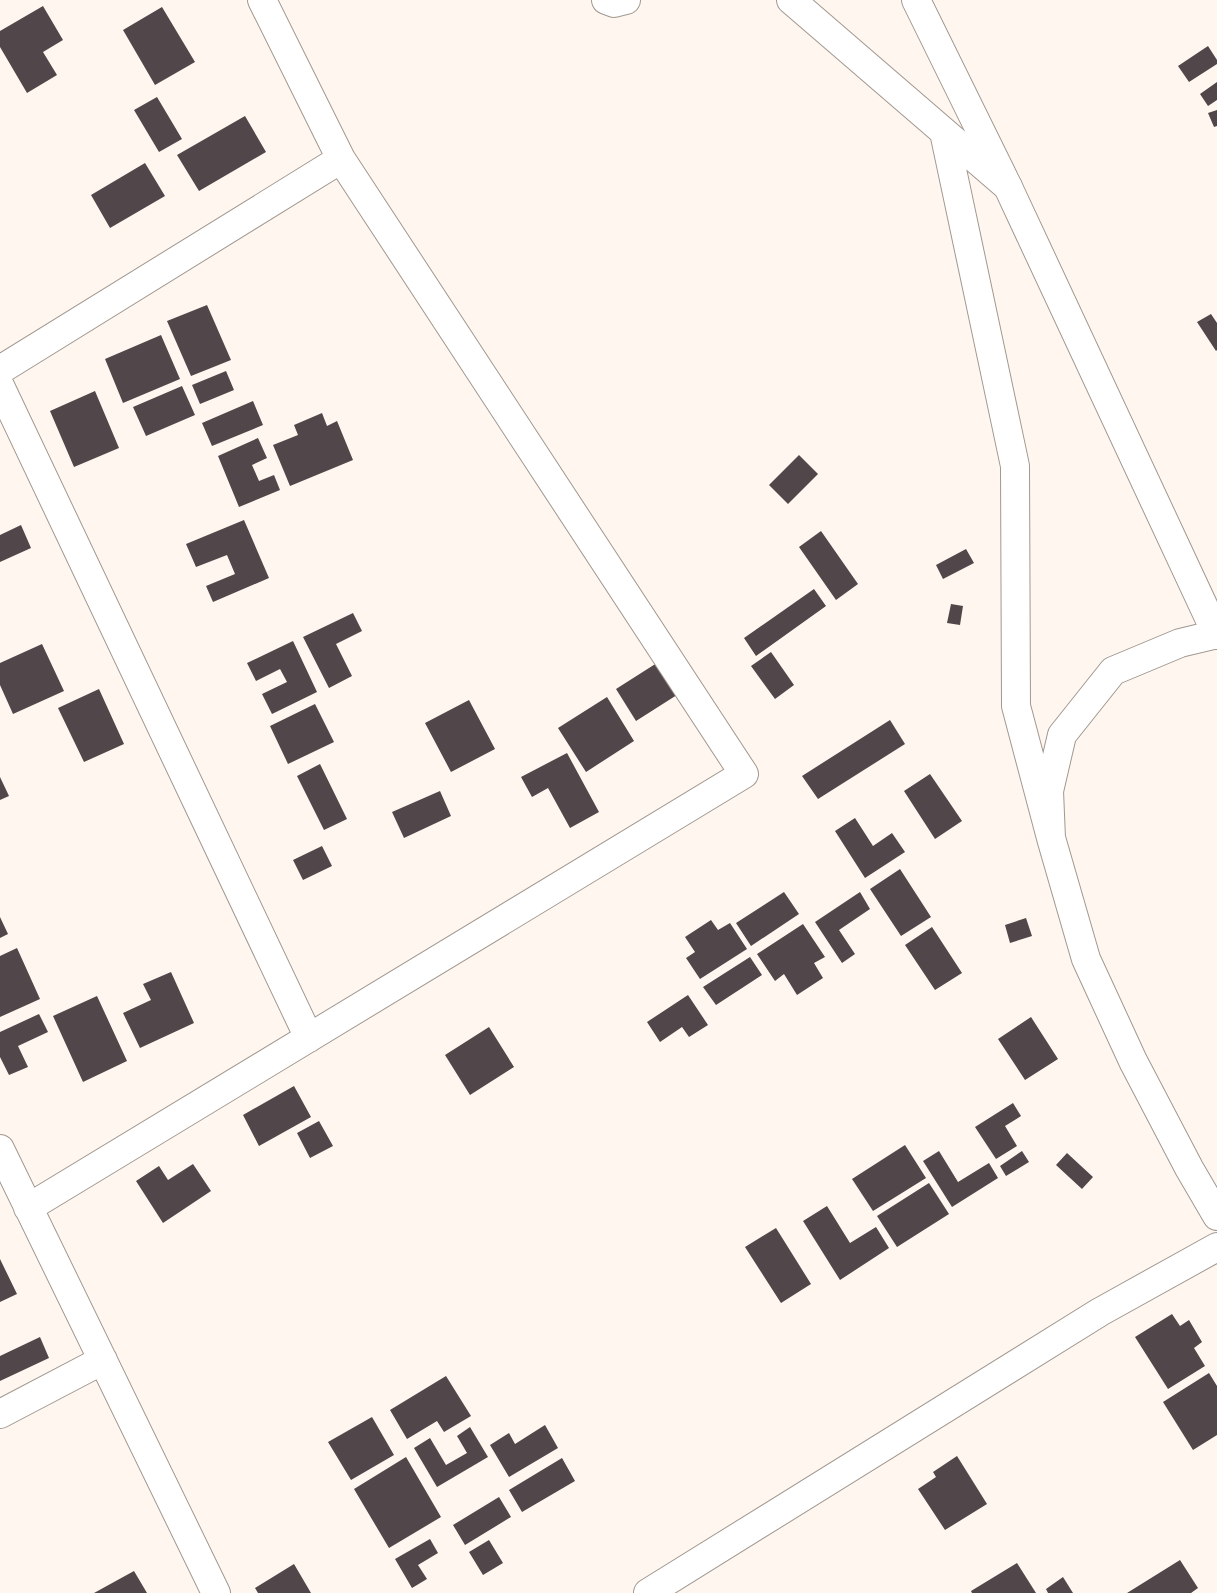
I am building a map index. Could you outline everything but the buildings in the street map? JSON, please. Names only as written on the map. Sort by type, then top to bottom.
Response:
[{"type":"main road","points":[[28,1208],[744,774],[341,159],[262,0]]},
{"type":"main road","points":[[606,0],[614,3],[626,0]]},
{"type":"main road","points":[[791,0],[1008,187]]},
{"type":"main road","points":[[916,0],[1008,187],[1217,634],[1180,643],[1113,671],[1062,735],[1049,791],[1051,838]]},
{"type":"main road","points":[[944,132],[1015,466],[1016,706],[1086,959],[1133,1061],[1189,1168],[1217,1216]]},
{"type":"main road","points":[[0,370],[341,159]]},
{"type":"main road","points":[[0,386],[309,1038]]},
{"type":"main road","points":[[0,1149],[216,1593]]},
{"type":"main road","points":[[648,1593],[1100,1312],[1217,1247]]},
{"type":"main road","points":[[0,1414],[102,1360]]}]
